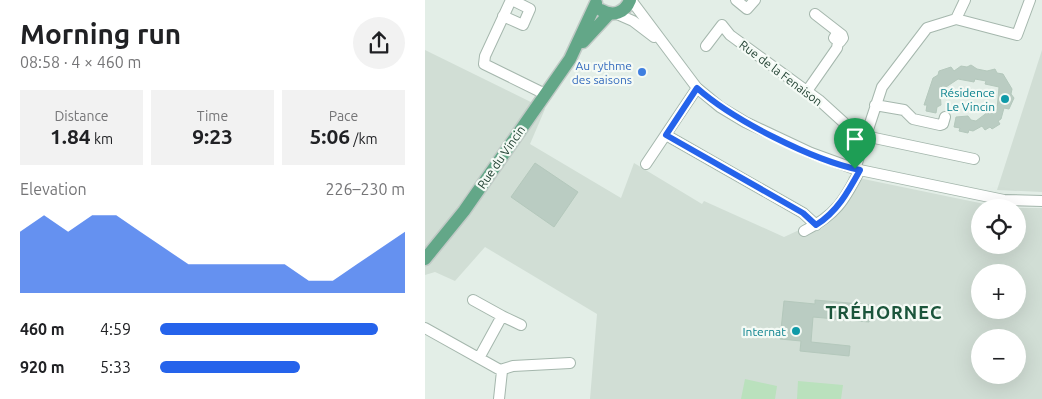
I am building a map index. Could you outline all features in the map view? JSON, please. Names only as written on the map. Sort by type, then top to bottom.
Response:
[{"type":"main road","name":"Rue du Vincin","points":[[574,51],[613,14],[626,8],[630,0]]},
{"type":"main road","name":"Rue du Vincin","points":[[425,260],[464,211],[574,51],[595,2]]},
{"type":"main road","points":[[595,2],[599,8],[613,14]]},
{"type":"street","points":[[503,16],[523,25],[530,8],[511,0],[503,16],[485,56],[484,64],[545,94]]},
{"type":"street","points":[[630,0],[639,14],[653,29],[666,50]]},
{"type":"street","points":[[735,0],[747,9],[755,0]]},
{"type":"street","points":[[956,19],[965,0]]},
{"type":"street","points":[[804,231],[829,217],[840,205],[857,170],[865,136],[875,105],[886,80],[922,33],[933,24],[956,19],[1017,35],[1030,0]]},
{"type":"street","points":[[613,14],[633,21],[649,32],[697,88],[720,107],[745,122],[811,153],[857,170],[1004,200],[1042,201]]},
{"type":"street","points":[[807,91],[837,48],[838,38],[835,28],[815,14]]},
{"type":"street","name":"Rue de la Fenaison","points":[[706,46],[723,24],[730,35],[807,91],[852,130],[865,136],[974,159]]},
{"type":"street","points":[[646,164],[697,88]]},
{"type":"street","points":[[875,105],[904,110],[913,119],[940,125],[943,124],[945,117]]},
{"type":"street","points":[[666,135],[803,213],[816,225]]},
{"type":"street","points":[[473,300],[521,325]]},
{"type":"street","points":[[479,358],[502,316]]},
{"type":"street","points":[[425,328],[500,370],[503,374],[499,399]]},
{"type":"street","points":[[500,370],[513,366],[571,363]]},
{"type":"shaded area","points":[[425,50],[545,109],[530,144],[621,198],[634,163],[702,204],[704,201],[784,237],[821,220],[846,186],[849,176],[971,201],[971,254],[1026,254],[1026,208],[1042,208],[1042,399],[590,399],[597,314],[485,247],[455,281],[435,272],[425,275]]},
{"type":"shaded area","points":[[1042,50],[1042,192],[997,190]]},
{"type":"green space","points":[[745,379],[777,386],[775,399],[741,399]]},
{"type":"green space","points":[[798,381],[843,385],[841,399],[797,399]]},
{"type":"building","name":"Résidence Le Vincin","points":[[971,65],[977,69],[987,71],[995,69],[997,73],[1003,74],[1012,89],[1011,94],[1014,98],[1009,109],[1004,108],[1001,119],[998,121],[1000,124],[992,129],[990,127],[985,130],[982,126],[973,131],[969,130],[968,133],[959,131],[960,128],[954,127],[956,117],[968,116],[971,120],[976,121],[988,112],[997,110],[999,87],[985,84],[986,81],[975,79],[974,82],[958,79],[940,91],[941,105],[937,107],[936,113],[926,111],[927,105],[924,105],[933,78],[938,75],[939,71],[951,67],[954,71],[961,66],[967,67]]},
{"type":"building","points":[[535,163],[578,192],[554,227],[511,197]]},
{"type":"building","name":"Internat","points":[[815,300],[871,305],[869,322],[813,317],[811,342],[850,346],[849,356],[800,351],[801,341],[780,339],[784,301],[815,304]]},
{"type":"place","name":"Au rythme des saisons","points":[[642,72]]},
{"type":"place","name":"Résidence Le Vincin","points":[[1005,99]]},
{"type":"place","name":"Internat","points":[[796,331]]},
{"type":"district","name":"TRÉHORNEC","points":[[884,312]]},
{"type":"route","points":[[697,88],[707,98],[745,122],[811,153],[855,169],[860,170],[840,205],[829,217],[816,225],[803,213],[666,135],[697,88]]}]
